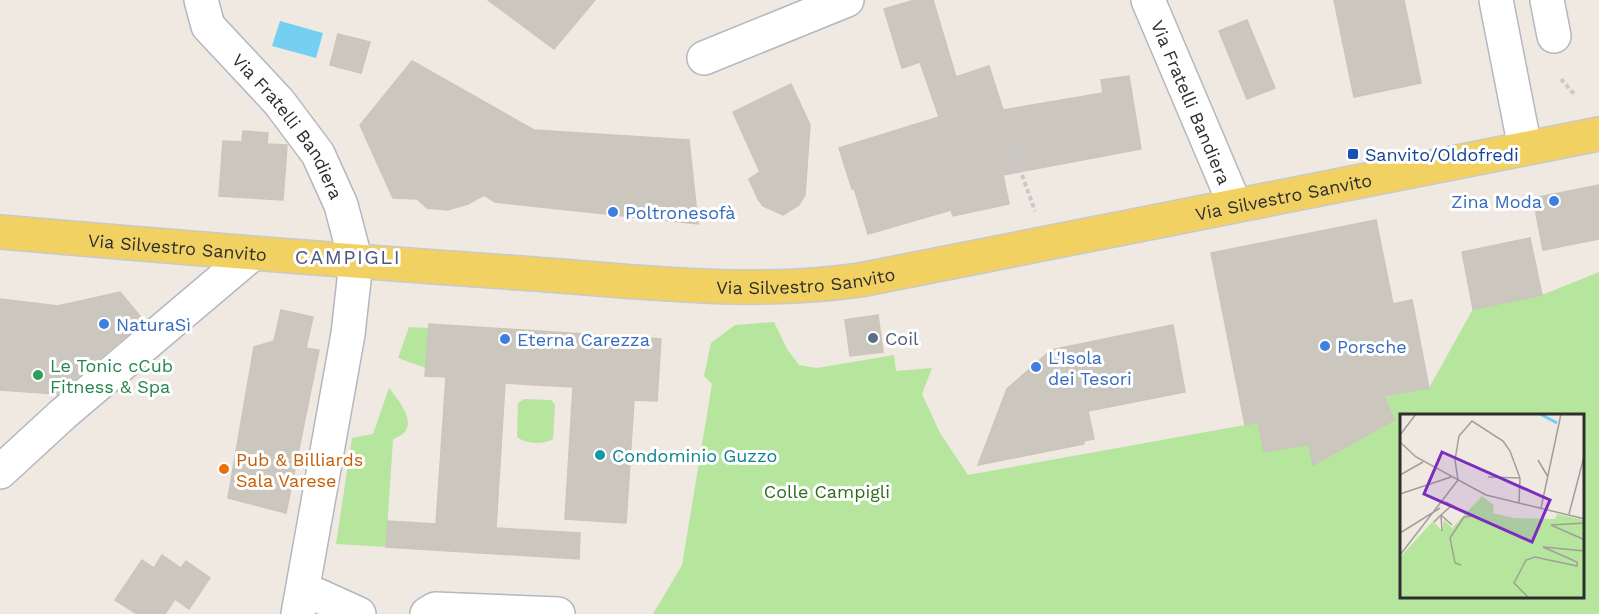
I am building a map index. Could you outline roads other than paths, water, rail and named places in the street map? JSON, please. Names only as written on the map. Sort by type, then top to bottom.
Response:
[{"type":"main road","name":"Via Silvestro Sanvito","points":[[0,232],[252,254],[710,287],[822,285],[861,280],[1599,134]]},
{"type":"street","name":"Via Fratelli Bandiera","points":[[201,0],[208,26],[279,102],[318,154],[341,205],[356,262]]},
{"type":"street","points":[[704,58],[847,0]]},
{"type":"street","name":"Via Fratelli Bandiera","points":[[1148,0],[1234,205]]},
{"type":"street","points":[[1496,0],[1525,148]]},
{"type":"street","points":[[1547,0],[1554,36]]},
{"type":"street","points":[[0,472],[63,414],[252,254]]},
{"type":"street","points":[[356,262],[348,334],[307,604],[359,614]]},
{"type":"street","points":[[427,614],[435,609],[558,614]]},
{"type":"water","points":[[280,21],[323,33],[316,58],[272,46]]},
{"type":"place","name":"Sanvito/Oldofredi","points":[[1353,154]]},
{"type":"place","name":"Zina Moda","points":[[1554,201]]},
{"type":"place","name":"Poltronesofà","points":[[613,212]]},
{"type":"place","name":"NaturaSì","points":[[104,324]]},
{"type":"place","name":"Coil","points":[[873,338]]},
{"type":"place","name":"Eterna Carezza","points":[[505,339]]},
{"type":"place","name":"Porsche","points":[[1325,346]]},
{"type":"place","name":"L'Isola dei Tesori","points":[[1036,367]]},
{"type":"place","name":"Le Tonic cCub Fitness & Spa","points":[[38,375]]},
{"type":"place","name":"Condominio Guzzo","points":[[600,455]]},
{"type":"place","name":"Pub & Billiards Sala Varese","points":[[224,469]]},
{"type":"district","name":"CAMPIGLI","points":[[348,257]]},
{"type":"park label","name":"Colle Campigli","points":[[827,491]]}]
